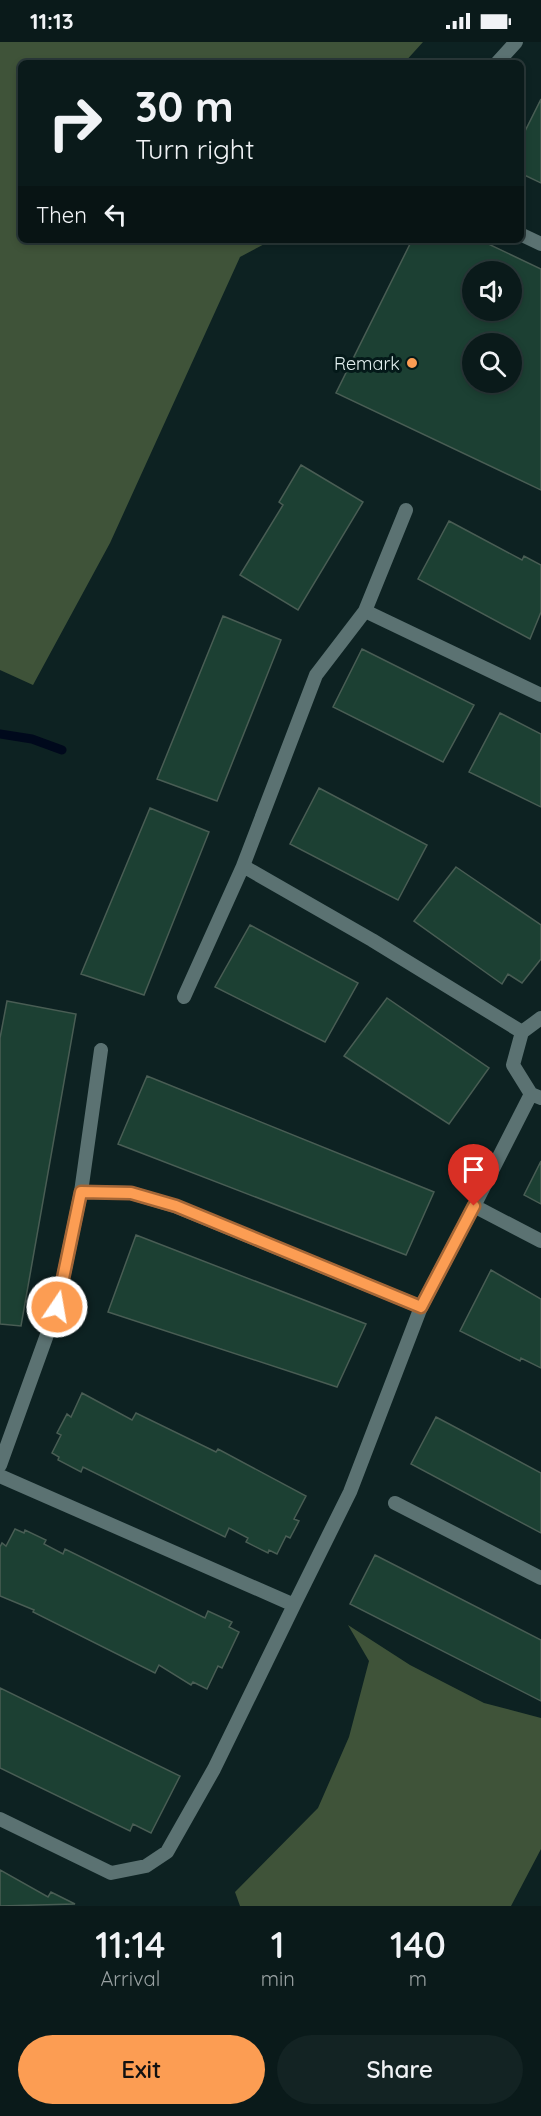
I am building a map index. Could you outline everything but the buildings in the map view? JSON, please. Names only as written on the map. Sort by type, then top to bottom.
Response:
[{"type":"lane","points":[[500,60],[516,42]]},
{"type":"lane","points":[[524,236],[541,244]]},
{"type":"lane","points":[[184,996],[243,866],[316,675],[365,611],[406,510]]},
{"type":"lane","points":[[365,611],[541,695]]},
{"type":"lane","points":[[243,866],[372,940],[522,1032]]},
{"type":"lane","points":[[0,1818],[111,1873],[146,1866],[167,1852],[214,1769],[350,1492],[421,1307],[536,1096],[513,1065],[522,1032],[541,1018]]},
{"type":"lane","points":[[0,1465],[57,1307],[81,1192],[101,1050]]},
{"type":"lane","points":[[81,1192],[131,1193],[176,1206],[421,1307]]},
{"type":"lane","points":[[474,1206],[541,1241]]},
{"type":"lane","points":[[0,1476],[294,1605]]},
{"type":"lane","points":[[395,1503],[541,1578]]},
{"type":"green space","points":[[0,42],[423,42],[407,60],[18,60],[18,243],[266,243],[240,257],[110,543],[33,685],[0,670]]},
{"type":"green space","points":[[348,1625],[410,1665],[484,1703],[541,1718],[541,1849],[511,1906],[240,1906],[235,1892],[318,1808],[349,1737],[369,1661]]},
{"type":"waterway","points":[[0,734],[32,739],[62,750]]},
{"type":"place","name":"Remark","points":[[412,363]]},
{"type":"route","points":[[57,1307],[81,1192],[131,1193],[176,1206],[421,1307],[474,1206]]}]
